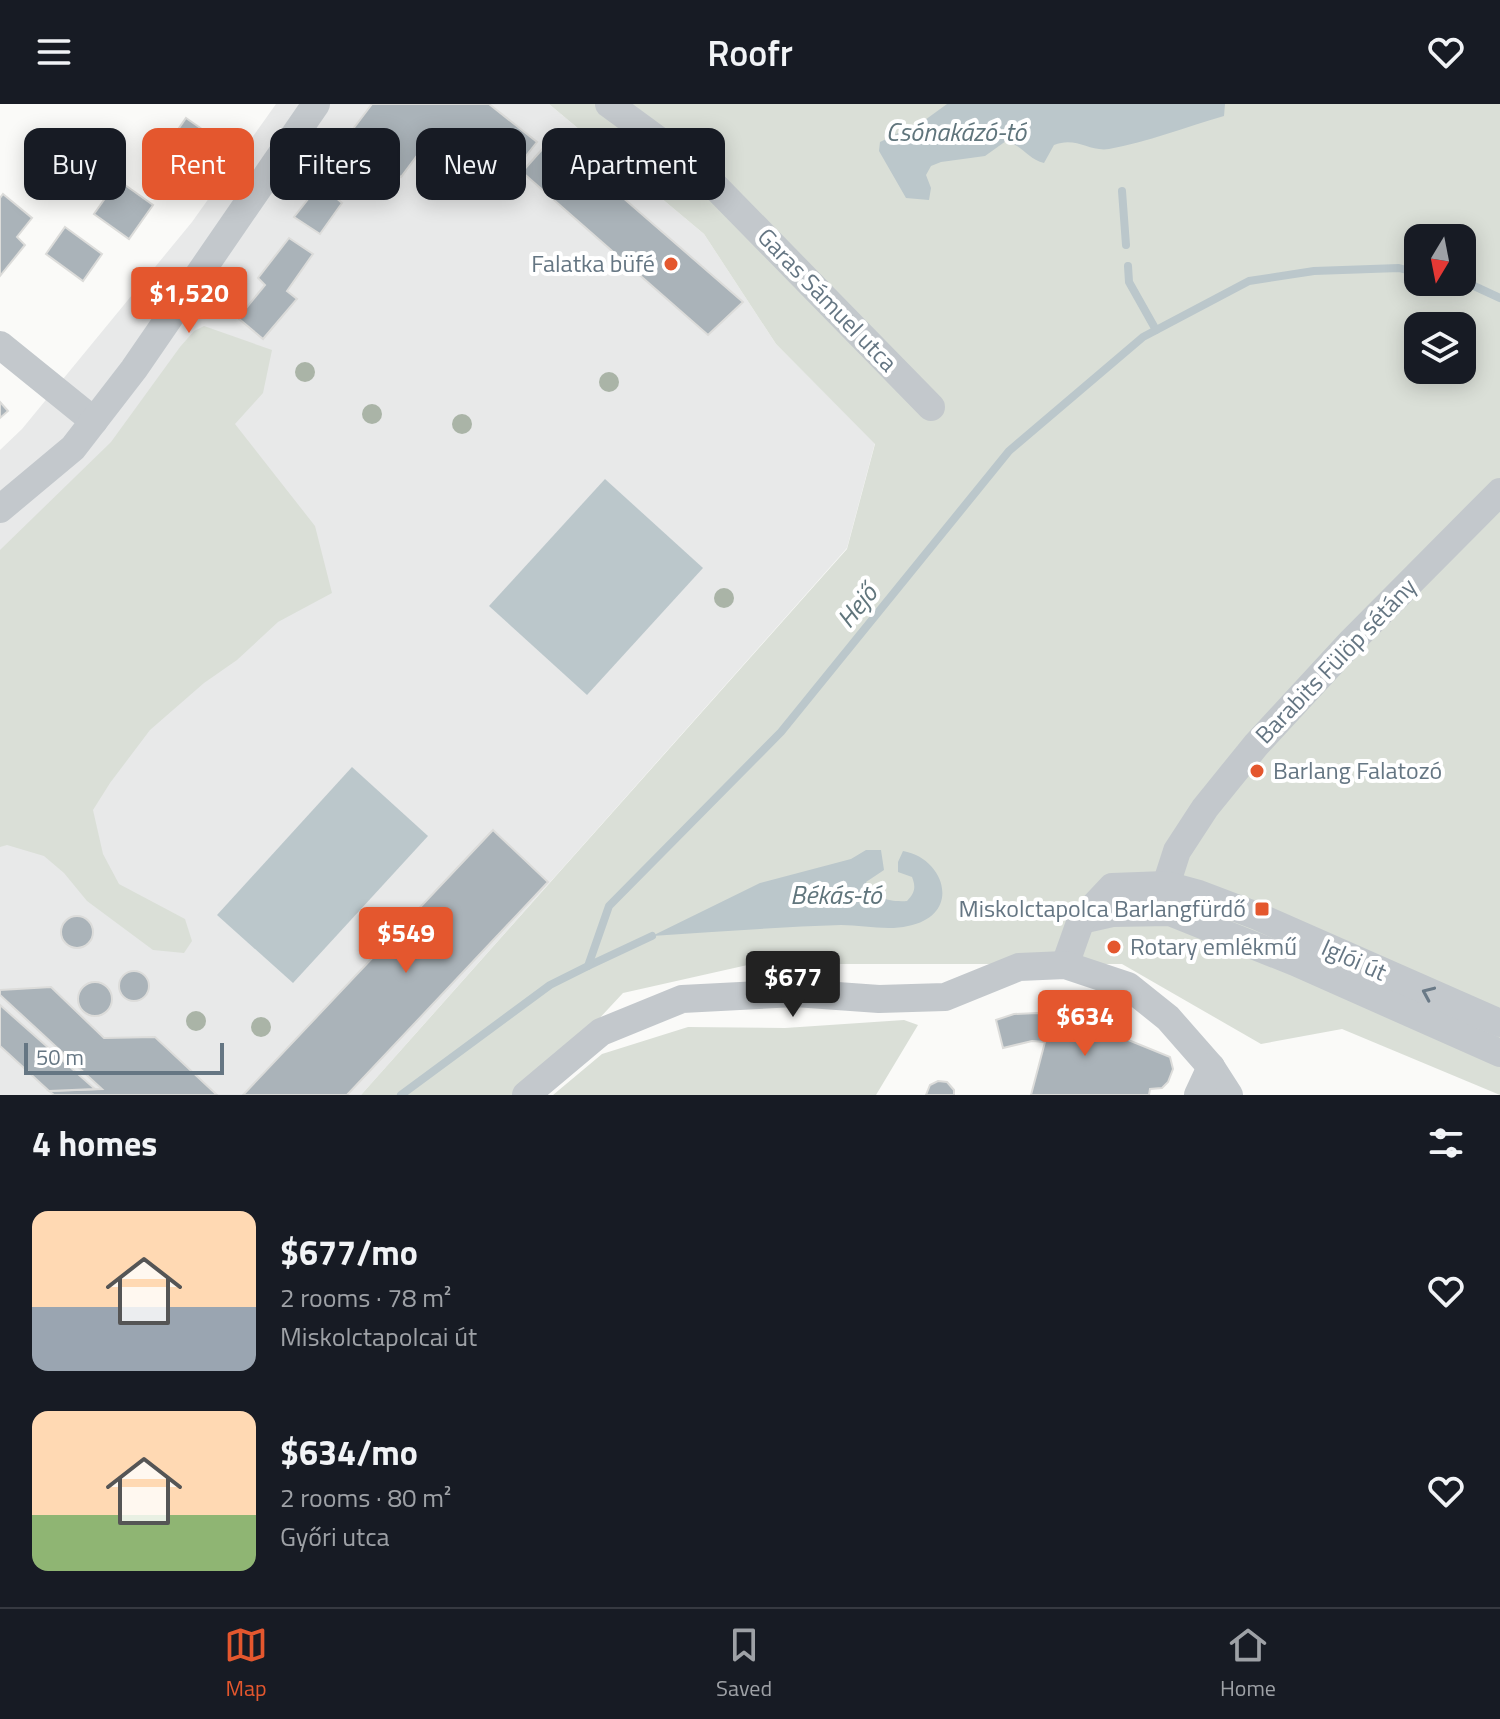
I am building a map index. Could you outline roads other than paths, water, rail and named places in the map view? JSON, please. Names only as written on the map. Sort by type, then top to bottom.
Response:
[{"type":"street","points":[[0,509],[73,448],[134,369],[316,104]]},
{"type":"street","name":"Garas Sámuel utca","points":[[609,104],[699,170],[931,407]]},
{"type":"street","points":[[0,345],[94,421]]},
{"type":"street","name":"Barabits Fülöp sétány","points":[[1166,885],[1177,851],[1191,829],[1256,745],[1352,641],[1500,492]]},
{"type":"street","name":"Iglói út","points":[[1065,965],[1081,920],[1112,887],[1166,885],[1257,916],[1500,1023]]},
{"type":"street","name":"Iglói út","points":[[1081,920],[1112,913],[1170,912],[1295,962],[1500,1053]]},
{"type":"street","points":[[526,1095],[601,1032],[682,999],[795,993],[879,999],[945,997],[1019,967],[1065,965],[1128,986],[1168,1018],[1211,1067],[1229,1095]]},
{"type":"street","points":[[1198,1095],[1211,1067]]},
{"type":"water","name":"Csónakázó-tó","points":[[947,104],[1225,104],[1224,116],[1123,146],[1102,149],[1069,142],[1054,145],[1044,163],[1006,141],[985,156],[931,166],[926,175],[931,188],[929,200],[906,198],[879,151],[880,142],[925,120]]},
{"type":"water","points":[[605,479],[703,568],[587,695],[489,606]]},
{"type":"water","points":[[352,767],[428,836],[293,983],[217,915]]},
{"type":"water","name":"Békás-tó","points":[[866,850],[881,850],[884,870],[866,882],[878,896],[889,900],[907,901],[914,890],[912,877],[898,872],[903,851],[929,864],[938,875],[942,887],[942,899],[936,911],[925,920],[900,927],[841,925],[652,936],[760,883],[851,859]]},
{"type":"waterway","points":[[1122,191],[1126,245]]},
{"type":"waterway","points":[[1128,266],[1129,282],[1156,330]]},
{"type":"waterway","name":"Hejő","points":[[401,1095],[550,985],[588,966],[609,906],[781,732],[1009,451],[1143,337],[1249,281],[1314,271],[1404,269]]},
{"type":"waterway","name":"Hejő","points":[[1476,287],[1500,298]]},
{"type":"waterway","points":[[588,966],[652,936]]},
{"type":"place","name":"Falatka büfé","points":[[671,264]]},
{"type":"place","name":"Barlang Falatozó","points":[[1257,771]]},
{"type":"place","name":"Miskolctapolca Barlangfürdő","points":[[1262,909]]},
{"type":"place","name":"Rotary emlékmű","points":[[1114,947]]}]
